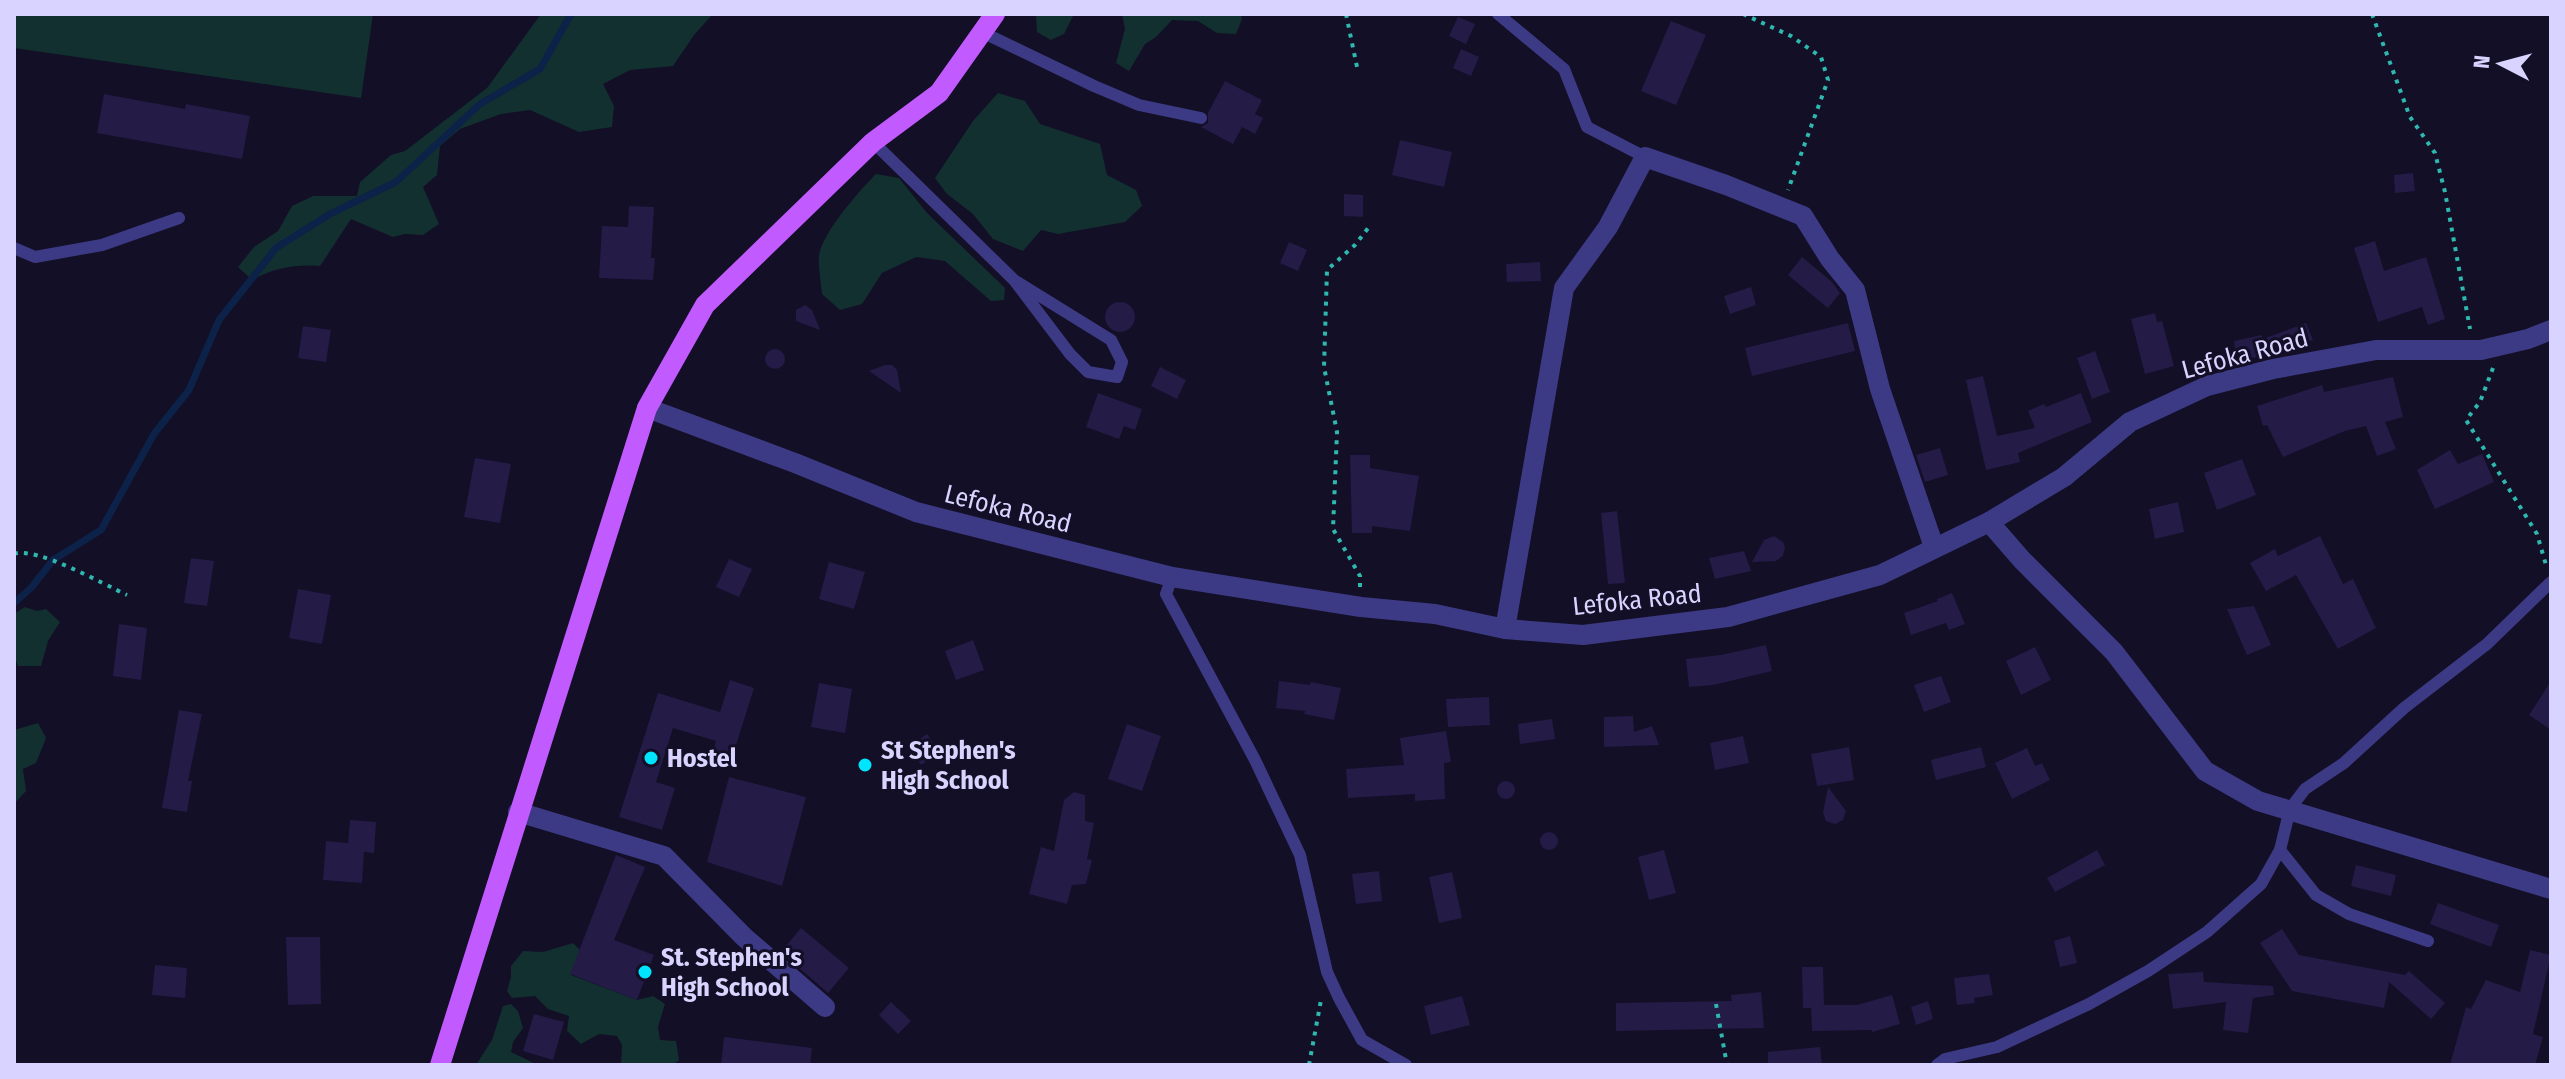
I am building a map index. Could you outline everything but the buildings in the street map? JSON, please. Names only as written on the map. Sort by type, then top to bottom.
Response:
[{"type":"main road","points":[[440,1065],[647,408],[705,305],[873,142],[939,93],[995,14]]},
{"type":"street","points":[[1505,629],[1564,288],[1608,227],[1645,157],[1803,216],[1830,259],[1855,290],[1880,389],[1934,547]]},
{"type":"street","name":"Lefoka Road","points":[[647,408],[916,512],[1172,577],[1361,607],[1435,614],[1505,629],[1583,635],[1728,617],[1880,575],[1989,522],[2064,477],[2130,422],[2207,386],[2273,369],[2376,350],[2481,350],[2551,330]]},
{"type":"street","points":[[1989,522],[2022,560],[2114,652],[2205,771],[2258,801],[2551,889]]},
{"type":"street","points":[[518,812],[664,856],[744,937],[825,1007]]},
{"type":"lane","points":[[1498,14],[1564,69],[1587,127],[1645,157]]},
{"type":"lane","points":[[982,32],[1139,105],[1201,118]]},
{"type":"lane","points":[[873,142],[1014,280],[1070,354],[1088,372],[1117,377],[1122,362],[1111,340],[1014,280]]},
{"type":"lane","points":[[14,248],[35,257],[102,245],[179,218]]},
{"type":"lane","points":[[1172,577],[1166,594],[1249,748],[1300,855],[1327,972],[1362,1040],[1406,1065]]},
{"type":"lane","points":[[1937,1065],[1945,1059],[1997,1047],[2089,1004],[2148,971],[2207,932],[2261,884],[2280,850],[2290,809],[2305,789],[2344,763],[2404,708],[2487,644],[2551,582]]},
{"type":"lane","points":[[2280,850],[2316,895],[2349,914],[2428,941]]},
{"type":"path","points":[[1346,14],[1357,67]]},
{"type":"path","points":[[1743,14],[1791,36],[1821,57],[1828,80],[1781,207]]},
{"type":"path","points":[[2372,14],[2410,117],[2435,153],[2469,327],[2494,368],[2480,402],[2466,420],[2537,534],[2551,582]]},
{"type":"path","points":[[1361,607],[1360,576],[1333,529],[1337,432],[1324,367],[1327,270],[1355,245],[1369,227]]},
{"type":"path","points":[[14,554],[23,550],[53,560],[127,595]]},
{"type":"path","points":[[1309,1065],[1327,972]]},
{"type":"path","points":[[1716,1004],[1727,1065]]},
{"type":"green space","points":[[14,14],[373,14],[361,98],[14,48]]},
{"type":"green space","points":[[541,14],[713,14],[673,66],[630,70],[603,84],[614,106],[612,127],[579,132],[530,110],[501,114],[460,129],[440,146],[437,175],[423,187],[439,224],[423,235],[393,237],[351,219],[320,266],[285,268],[252,280],[238,267],[254,247],[278,231],[292,206],[313,196],[357,196],[360,182],[391,155],[405,151],[487,88]]},
{"type":"green space","points":[[1036,14],[1074,14],[1064,34],[1051,40],[1037,32]]},
{"type":"green space","points":[[1122,14],[1241,14],[1242,19],[1236,34],[1217,33],[1198,21],[1172,20],[1145,44],[1129,71],[1116,63],[1125,29]]},
{"type":"green space","points":[[998,93],[1025,101],[1040,124],[1100,144],[1107,175],[1136,190],[1142,206],[1125,222],[1058,234],[1041,230],[1023,251],[993,239],[973,214],[947,194],[935,178],[973,121]]},
{"type":"green space","points":[[876,174],[899,178],[927,213],[1005,288],[1004,300],[991,301],[945,261],[916,257],[882,273],[862,304],[840,310],[822,294],[821,247],[842,213]]},
{"type":"green space","points":[[25,607],[37,611],[46,609],[60,622],[48,641],[41,666],[18,666],[14,656],[14,614]]},
{"type":"green space","points":[[38,723],[46,738],[36,763],[23,769],[26,791],[14,804],[14,730]]},
{"type":"green space","points":[[573,943],[580,950],[571,975],[637,1000],[653,996],[665,1004],[658,1027],[660,1040],[676,1041],[679,1060],[673,1065],[621,1065],[622,1045],[617,1036],[599,1034],[581,1044],[567,1031],[569,1016],[548,1009],[535,996],[512,998],[507,991],[511,966],[523,951],[543,952]]},
{"type":"green space","points":[[511,1004],[518,1011],[523,1028],[513,1042],[511,1052],[538,1065],[476,1065],[492,1040],[503,1006]]},
{"type":"waterway","points":[[14,603],[31,588],[53,560],[101,530],[154,434],[189,390],[219,320],[276,248],[330,214],[396,182],[480,104],[540,69],[571,14]]},
{"type":"place","name":"Hostel","points":[[651,758]]},
{"type":"place","name":"St Stephen's High School","points":[[865,765]]},
{"type":"place","name":"St. Stephen's High School","points":[[645,972]]}]
